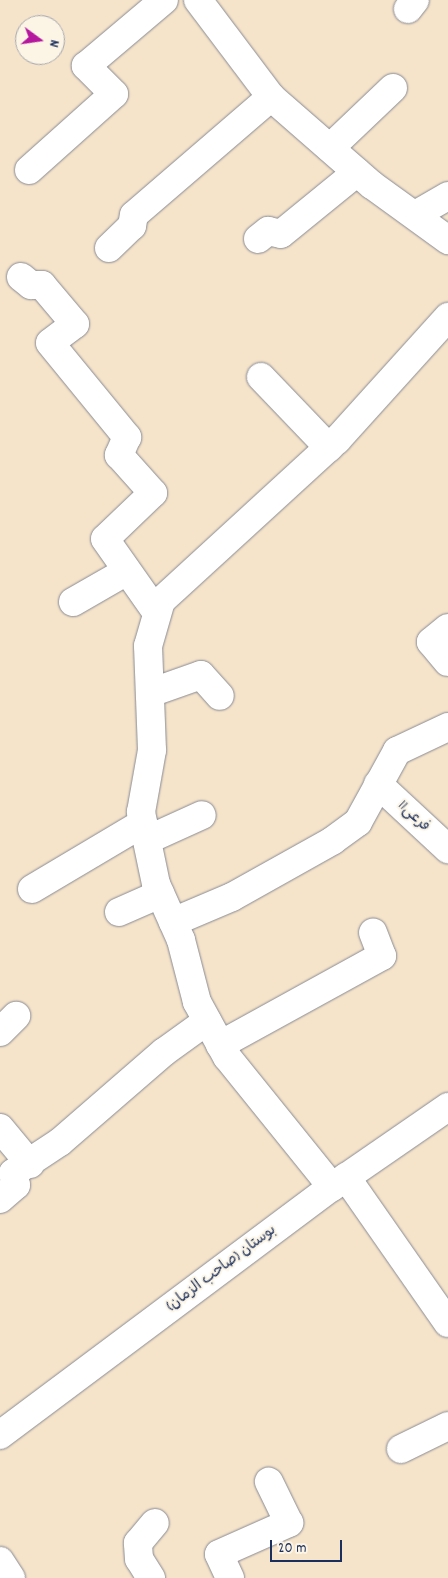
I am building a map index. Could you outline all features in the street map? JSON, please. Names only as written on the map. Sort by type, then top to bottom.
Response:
[{"type":"street","points":[[30,170],[114,94],[86,66],[164,0]]},
{"type":"street","points":[[198,0],[271,96],[357,172],[448,240]]},
{"type":"street","points":[[330,148],[393,88]]},
{"type":"street","points":[[109,248],[132,226],[134,215],[271,96]]},
{"type":"street","points":[[258,239],[268,231],[281,234],[357,172]]},
{"type":"street","points":[[414,215],[448,196]]},
{"type":"street","points":[[21,277],[31,285],[42,285],[75,324],[50,343],[127,437],[119,455],[153,493],[105,539],[157,613]]},
{"type":"street","points":[[448,317],[329,448],[161,601],[148,646],[152,750],[141,812],[160,894],[173,922],[197,1002],[214,1033],[339,1182],[448,1323]]},
{"type":"street","points":[[261,377],[329,448]]},
{"type":"street","points":[[73,602],[127,571]]},
{"type":"street","points":[[448,628],[431,642],[448,662]]},
{"type":"street","points":[[150,693],[201,675],[220,696]]},
{"type":"street","points":[[173,922],[232,897],[332,841],[358,822],[397,751],[448,727]]},
{"type":"street","name":"فرعی11","points":[[378,784],[448,849]]},
{"type":"street","points":[[32,889],[145,832],[202,815]]},
{"type":"street","points":[[119,912],[160,894]]},
{"type":"street","points":[[0,1199],[16,1185],[13,1173],[30,1164],[214,1033],[382,956],[373,933]]},
{"type":"street","name":"بوستان (صاحب الزمان)","points":[[0,1435],[339,1182],[448,1107]]},
{"type":"street","points":[[0,1128],[30,1164]]},
{"type":"street","points":[[401,1449],[448,1426]]},
{"type":"street","points":[[230,1578],[219,1554],[289,1523],[269,1482]]},
{"type":"street","points":[[151,1578],[138,1559],[138,1543],[155,1523]]},
{"type":"street","points":[[0,1562],[11,1578]]}]
